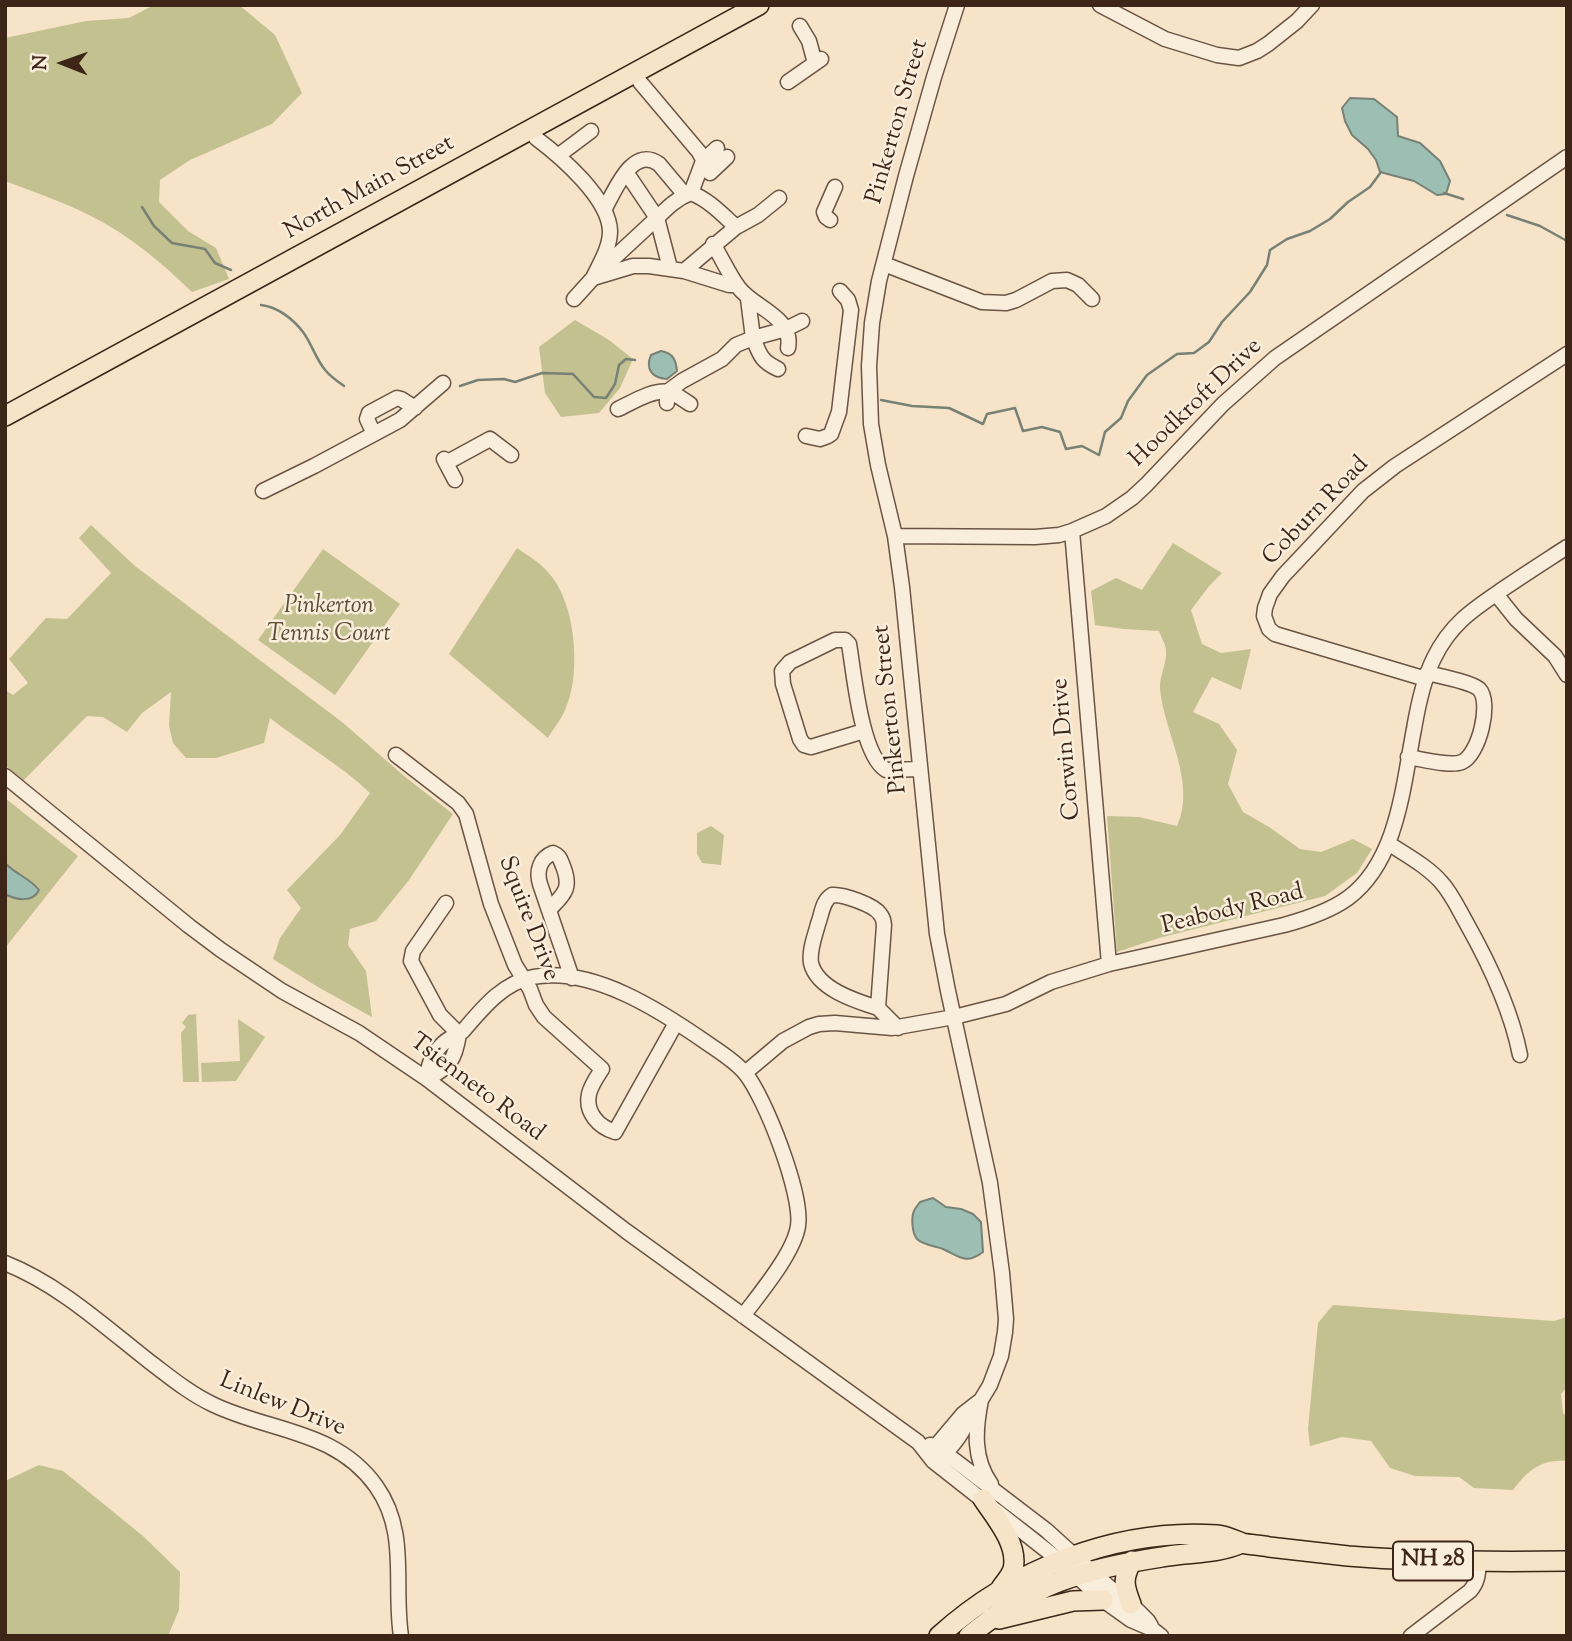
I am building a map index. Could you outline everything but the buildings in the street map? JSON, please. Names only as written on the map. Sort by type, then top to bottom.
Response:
[{"type":"main road","name":"North Main Street","points":[[5,416],[758,5]]},
{"type":"main road","points":[[989,1495],[1012,1548],[1013,1569],[1001,1589]]},
{"type":"main road","name":"NH 28","points":[[969,1636],[1008,1606],[1039,1590],[1076,1565],[1126,1541],[1175,1535],[1220,1535],[1242,1543],[1374,1558],[1479,1562],[1567,1560]]},
{"type":"main road","name":"NH 28","points":[[939,1636],[972,1608],[1036,1570],[1222,1550],[1242,1543]]},
{"type":"main road","points":[[1131,1604],[1124,1581],[1132,1561]]},
{"type":"main road","points":[[987,1621],[1073,1601],[1103,1600]]},
{"type":"street","name":"Pinkerton Street","points":[[938,1453],[959,1436],[995,1373],[1004,1342],[1006,1319],[990,1183],[937,934],[904,606],[895,536],[878,465],[870,407],[869,366],[872,323],[884,264],[927,102],[957,5]]},
{"type":"street","points":[[1100,5],[1165,39],[1217,55],[1239,58],[1268,44],[1312,5]]},
{"type":"street","points":[[788,82],[818,61],[800,26]]},
{"type":"street","points":[[640,82],[704,161]]},
{"type":"street","points":[[559,155],[591,131]]},
{"type":"street","points":[[536,138],[559,155],[604,210],[609,223],[609,244],[593,278]]},
{"type":"street","points":[[574,299],[672,204],[688,194],[704,161],[722,153]]},
{"type":"street","points":[[604,210],[626,172],[645,159],[654,161],[688,194],[701,197],[710,203],[736,227]]},
{"type":"street","name":"Hoodkroft Drive","points":[[895,536],[1059,535],[1106,516],[1132,498],[1223,404],[1275,358],[1566,159]]},
{"type":"street","points":[[626,172],[657,218],[677,270]]},
{"type":"street","points":[[830,220],[824,212],[835,187]]},
{"type":"street","points":[[677,270],[779,198]]},
{"type":"street","points":[[713,244],[748,299],[766,309],[786,329],[788,348]]},
{"type":"street","points":[[884,264],[982,303],[1006,303],[1016,300],[1052,281],[1067,281],[1078,285],[1092,299]]},
{"type":"street","points":[[593,278],[641,265],[677,270],[737,285]]},
{"type":"street","points":[[806,436],[820,439],[828,436],[839,412],[851,310],[848,300],[840,291]]},
{"type":"street","points":[[748,299],[753,338],[761,359],[778,369]]},
{"type":"street","points":[[667,397],[682,381],[722,359],[736,345],[802,321]]},
{"type":"street","name":"Coburn Road","points":[[1408,757],[1450,763],[1464,761],[1471,755],[1483,717],[1484,698],[1479,689],[1469,684],[1427,676],[1275,634],[1269,629],[1264,616],[1267,600],[1283,576],[1377,479],[1567,354]]},
{"type":"street","points":[[263,491],[400,420],[443,383]]},
{"type":"street","points":[[618,409],[658,392],[667,397],[676,395],[690,404]]},
{"type":"street","points":[[374,434],[367,419],[369,413],[397,398],[415,408]]},
{"type":"street","points":[[456,480],[445,461],[489,439],[512,454]]},
{"type":"street","name":"Corwin Drive","points":[[1072,531],[1109,964]]},
{"type":"street","name":"Peabody Road","points":[[745,1073],[783,1041],[819,1024],[898,1028],[954,1017],[1006,1004],[1059,979],[1109,964],[1284,925],[1344,901],[1357,890],[1373,869],[1388,843],[1398,813],[1416,714],[1427,676],[1439,649],[1469,612],[1567,547]]},
{"type":"street","points":[[1496,594],[1516,619],[1555,656],[1567,675]]},
{"type":"street","points":[[864,731],[811,747],[804,745],[782,684],[783,668],[793,660],[835,640],[845,640],[849,645],[864,731],[874,755],[882,768],[897,771],[920,769]]},
{"type":"street","name":"Squire Drive","points":[[396,754],[458,803],[466,814],[491,904],[515,965],[530,989],[539,1011],[602,1069],[589,1092],[589,1102],[595,1120],[600,1125],[615,1132],[676,1023]]},
{"type":"street","name":"Tsienneto Road","points":[[5,776],[221,950],[282,990],[359,1033],[428,1079],[626,1231],[918,1443],[938,1453],[1076,1565]]},
{"type":"street","points":[[1388,843],[1429,871],[1452,897],[1500,992],[1520,1055]]},
{"type":"street","points":[[878,1008],[883,918],[875,909],[844,896],[830,896],[825,903],[812,946],[814,969],[830,986],[855,1000],[878,1008],[898,1028]]},
{"type":"street","points":[[446,903],[413,951],[411,961],[440,1015],[459,1034]]},
{"type":"street","points":[[549,910],[572,978]]},
{"type":"street","points":[[428,1079],[445,1070],[452,1060],[459,1034],[490,1000],[502,991],[532,977],[572,978],[631,997],[725,1055],[745,1073],[762,1101],[779,1140],[799,1223],[797,1234],[783,1260],[743,1316]]},
{"type":"street","name":"Linlew Drive","points":[[5,1263],[36,1277],[66,1296],[197,1395],[232,1413],[315,1438],[358,1465],[377,1487],[396,1534],[401,1636]]},
{"type":"street","points":[[977,1403],[978,1456],[989,1495]]},
{"type":"street","points":[[1411,1636],[1470,1591],[1475,1585],[1479,1562]]},
{"type":"street","points":[[1076,1565],[1103,1600],[1131,1620],[1157,1632]]},
{"type":"street","points":[[1076,1565],[1131,1604],[1157,1632]]},
{"type":"green space","points":[[154,5],[239,5],[275,35],[302,93],[272,124],[190,160],[160,180],[159,202],[188,231],[216,248],[229,279],[192,292],[119,232],[70,206],[5,181],[5,38],[86,21],[129,18]]},
{"type":"green space","points":[[575,320],[609,340],[633,359],[620,388],[599,413],[561,417],[545,393],[539,347]]},
{"type":"green space","points":[[91,525],[135,566],[342,722],[453,814],[409,880],[376,921],[350,929],[348,945],[366,971],[372,1017],[273,959],[280,938],[301,908],[287,890],[340,835],[370,793],[270,718],[264,743],[216,758],[186,758],[173,743],[169,726],[171,692],[142,713],[127,732],[103,717],[87,716],[23,781],[5,765],[5,690],[13,695],[28,683],[9,659],[46,618],[67,619],[111,573],[79,538]]},
{"type":"green space","points":[[1173,543],[1222,573],[1191,610],[1202,644],[1221,653],[1251,649],[1241,690],[1212,677],[1193,712],[1219,724],[1237,750],[1228,784],[1243,812],[1300,849],[1321,852],[1353,839],[1372,849],[1357,873],[1325,896],[1159,938],[1117,952],[1107,816],[1139,817],[1177,826],[1183,792],[1178,758],[1160,689],[1166,651],[1159,631],[1095,625],[1091,591],[1116,578],[1142,590]]},
{"type":"green space","points":[[517,548],[544,568],[557,584],[570,618],[574,658],[570,695],[563,714],[548,738],[449,654]]},
{"type":"green space","name":"Pinkerton Tennis Court","points":[[323,549],[400,604],[335,695],[258,640]]},
{"type":"green space","points":[[5,798],[78,856],[5,948]]},
{"type":"green space","points":[[711,826],[724,835],[721,865],[702,863],[697,854],[697,833]]},
{"type":"green space","points":[[196,1014],[199,1082],[183,1082],[181,1033],[186,1027],[182,1023],[188,1015]]},
{"type":"green space","points":[[238,1019],[265,1037],[236,1081],[202,1082],[201,1063],[240,1061]]},
{"type":"green space","points":[[1333,1305],[1554,1321],[1567,1317],[1567,1387],[1561,1394],[1563,1413],[1567,1417],[1567,1461],[1550,1462],[1536,1467],[1513,1490],[1474,1488],[1459,1477],[1415,1476],[1390,1468],[1371,1441],[1342,1437],[1310,1446],[1308,1429],[1318,1323]]},
{"type":"green space","points":[[39,1465],[63,1471],[143,1536],[180,1572],[179,1610],[168,1636],[5,1636],[5,1481]]},
{"type":"water","points":[[1350,98],[1374,99],[1397,117],[1398,136],[1420,143],[1440,161],[1450,181],[1446,194],[1437,195],[1414,181],[1380,172],[1376,160],[1352,135],[1345,121],[1342,108]]},
{"type":"water","points":[[661,351],[671,355],[676,364],[677,371],[667,379],[654,375],[649,368],[651,355]]},
{"type":"water","points":[[5,863],[39,890],[33,897],[14,898],[5,894]]},
{"type":"water","points":[[933,1198],[946,1207],[973,1214],[981,1222],[983,1252],[967,1259],[917,1239],[912,1225],[914,1211],[920,1202]]},
{"type":"waterway","points":[[881,400],[912,406],[949,408],[983,424],[987,414],[1015,408],[1023,431],[1042,427],[1060,432],[1066,449],[1082,446],[1099,455],[1105,432],[1121,418],[1128,401],[1147,375],[1177,354],[1194,353],[1209,342],[1222,322],[1250,292],[1267,265],[1270,250],[1330,219],[1370,187],[1381,172]]},
{"type":"waterway","points":[[1444,193],[1463,199]]},
{"type":"waterway","points":[[142,207],[154,226],[172,243],[205,249],[215,263],[231,270]]},
{"type":"waterway","points":[[1507,215],[1540,226],[1567,241]]},
{"type":"waterway","points":[[261,305],[285,314],[295,323],[323,367],[344,386]]},
{"type":"waterway","points":[[460,386],[478,380],[504,379],[515,382],[542,373],[573,374],[594,397],[606,398],[615,384],[619,365],[626,359],[635,360]]}]
